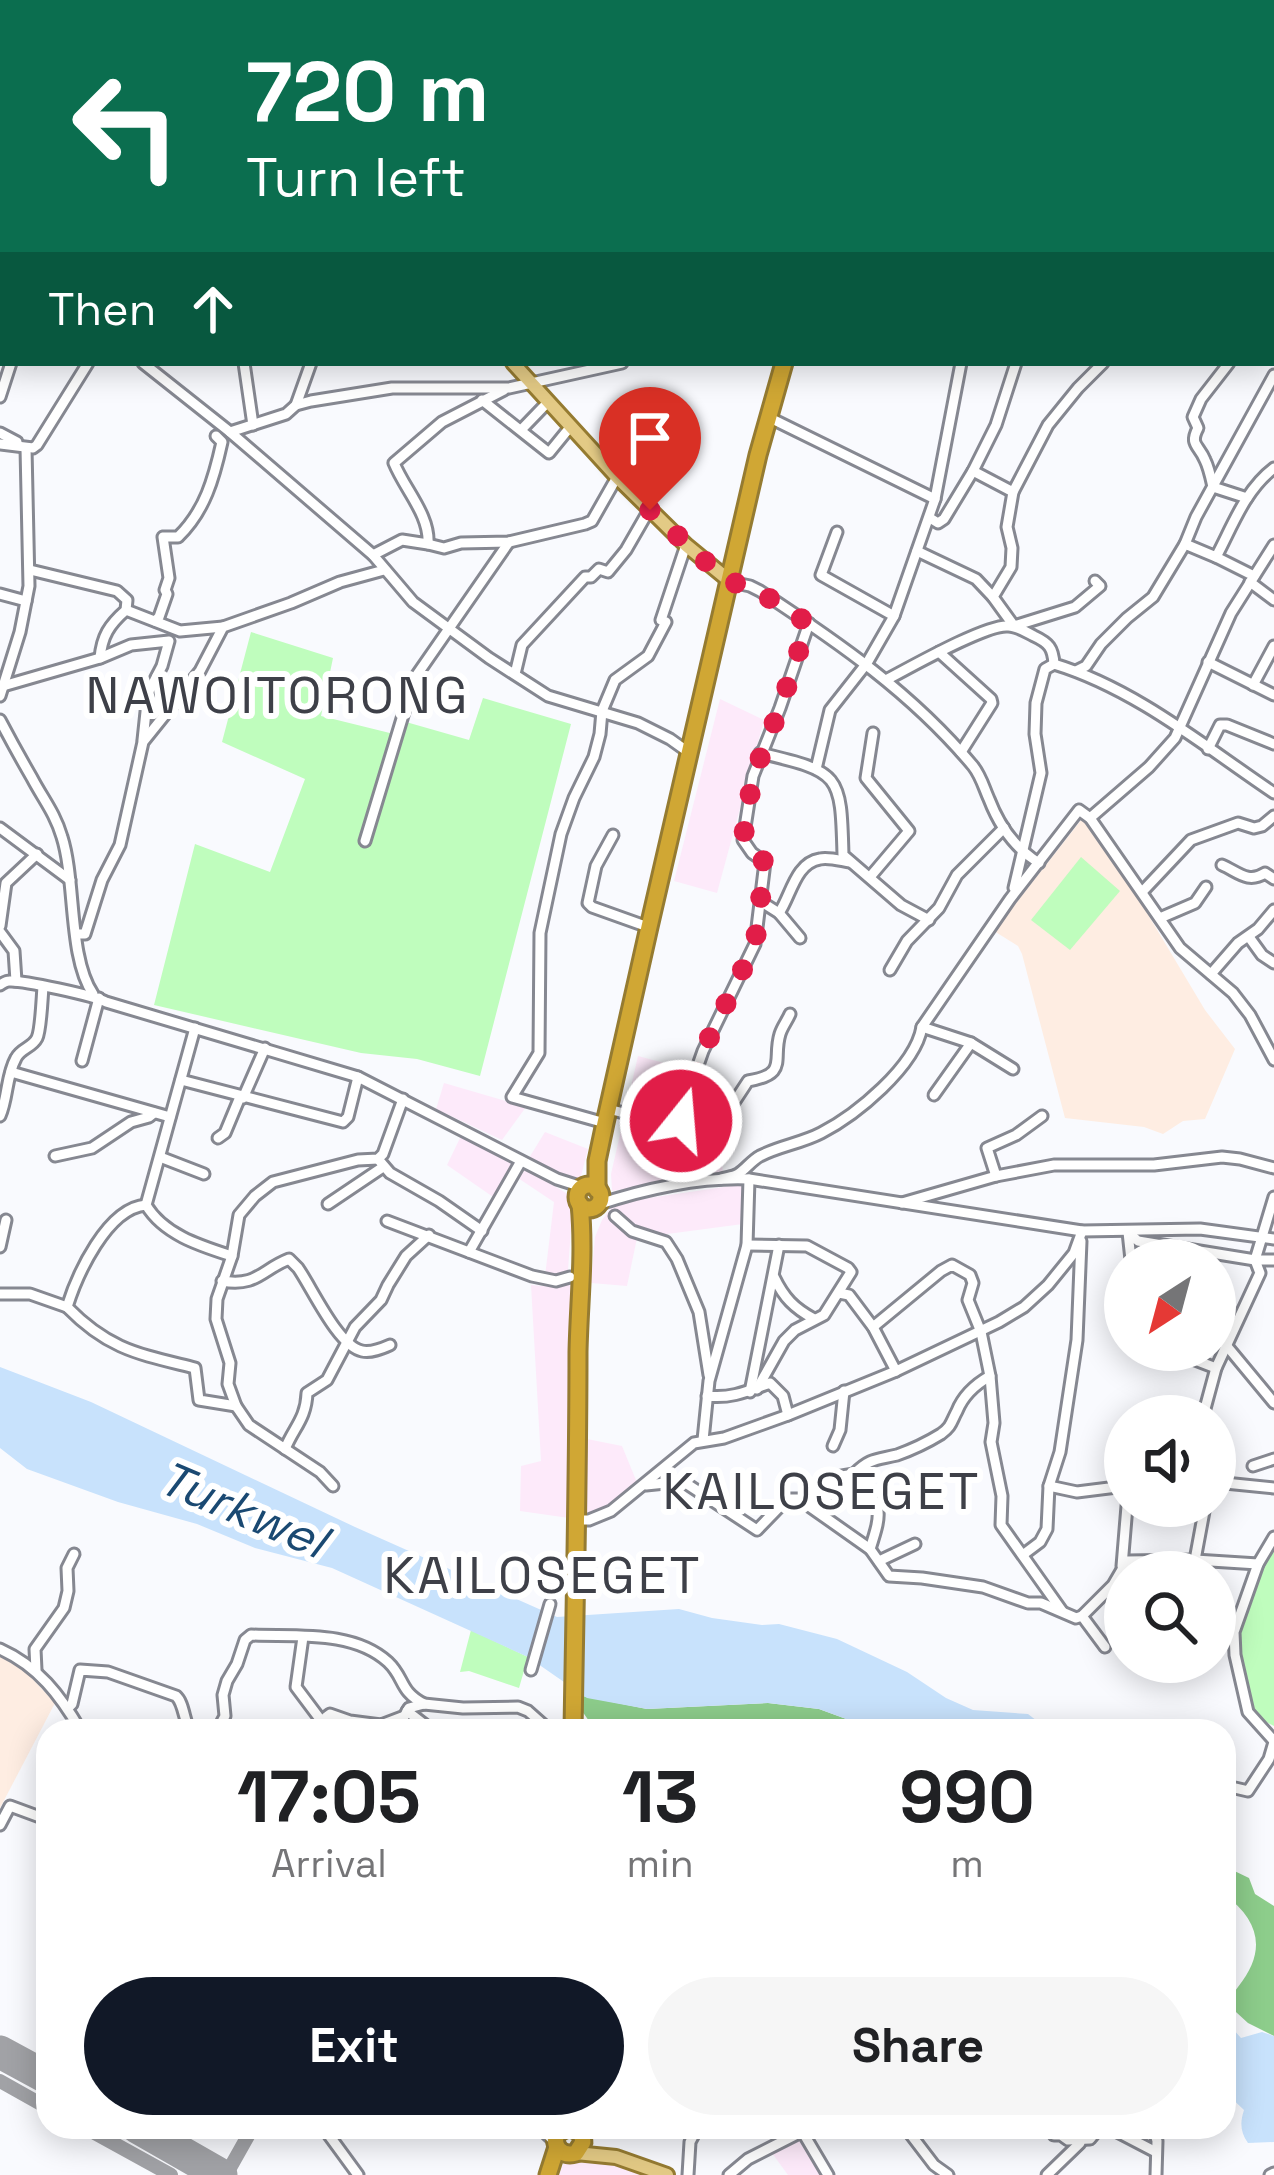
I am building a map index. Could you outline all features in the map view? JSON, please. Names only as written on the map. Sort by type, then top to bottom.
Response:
[{"type":"highway","points":[[573,1719],[583,1232],[649,927],[783,366]]},
{"type":"highway","points":[[548,2175],[564,2139]]},
{"type":"highway","points":[[558,2175],[565,2139]]},
{"type":"main road","points":[[516,366],[617,477],[730,582]]},
{"type":"main road","points":[[573,2139],[602,2155],[667,2175]]},
{"type":"street","points":[[0,397],[10,366]]},
{"type":"street","points":[[0,444],[38,445],[86,366]]},
{"type":"street","points":[[147,366],[374,555],[413,602],[489,658],[548,696],[646,726],[691,754]]},
{"type":"street","points":[[244,366],[253,425]]},
{"type":"street","points":[[230,432],[286,414],[296,405],[310,366]]},
{"type":"street","points":[[428,544],[430,536],[418,506],[394,463],[442,422],[482,400],[530,382],[607,366]]},
{"type":"street","points":[[816,769],[830,710],[867,663],[894,616],[930,518],[960,366]]},
{"type":"street","points":[[930,518],[938,523],[944,519],[973,471],[996,425],[1015,366]]},
{"type":"street","points":[[993,597],[1011,567],[1007,527],[1013,492],[1048,425],[1100,366]]},
{"type":"street","points":[[1213,487],[1204,456],[1194,445],[1198,428],[1193,417],[1227,366]]},
{"type":"street","points":[[1076,671],[1153,597],[1274,375]]},
{"type":"street","points":[[296,405],[392,388],[509,388]]},
{"type":"street","points":[[482,400],[549,453],[571,426]]},
{"type":"street","points":[[521,430],[548,402]]},
{"type":"street","points":[[768,417],[935,499]]},
{"type":"street","points":[[0,433],[26,448]]},
{"type":"street","points":[[155,621],[169,578],[163,537],[178,537],[195,521],[215,475],[221,442],[216,436]]},
{"type":"street","points":[[2,691],[30,570],[26,448]]},
{"type":"street","points":[[1216,557],[1247,497],[1274,467]]},
{"type":"street","points":[[973,471],[1013,492]]},
{"type":"street","points":[[374,555],[402,540],[444,548],[509,542],[592,521],[617,477]]},
{"type":"street","points":[[1213,487],[1247,497]]},
{"type":"street","points":[[515,674],[522,645],[585,577],[591,578],[599,569],[608,572],[650,510]]},
{"type":"street","points":[[837,532],[821,575],[894,616]]},
{"type":"street","points":[[365,841],[414,679],[509,542]]},
{"type":"street","points":[[686,544],[661,620],[666,622],[648,656],[615,680],[602,711],[594,757],[569,810],[544,907],[537,972],[539,1053],[512,1097],[692,1130],[704,1128],[718,1121],[748,1081],[773,1071],[779,1035],[790,1014]]},
{"type":"street","points":[[1185,544],[1252,579],[1274,600]]},
{"type":"street","points":[[1090,818],[1160,755],[1180,730],[1231,613],[1274,545]]},
{"type":"street","points":[[917,551],[976,579],[1014,626]]},
{"type":"street","points":[[30,570],[117,591],[127,600],[126,610],[102,638],[100,658]]},
{"type":"street","points":[[126,610],[180,632],[224,627],[383,570]]},
{"type":"street","points":[[1014,626],[1075,608],[1100,586],[1095,580]]},
{"type":"street","points":[[730,582],[750,586],[886,680],[961,752],[978,773],[1004,828],[1024,853],[1040,863]]},
{"type":"street","points":[[0,594],[26,601]]},
{"type":"street","points":[[681,1127],[703,1051],[755,944],[765,862],[743,839],[753,776],[808,623]]},
{"type":"street","points":[[886,680],[1001,625],[1046,641],[1054,650],[1054,664]]},
{"type":"street","points":[[143,742],[200,671],[224,627]]},
{"type":"street","points":[[2,691],[131,645],[169,641],[148,693],[143,742],[120,844],[102,880],[85,934],[77,934]]},
{"type":"street","points":[[1253,685],[1274,646]]},
{"type":"street","points":[[939,652],[992,699],[961,752]]},
{"type":"street","points":[[1208,662],[1274,695]]},
{"type":"street","points":[[1010,899],[1041,773],[1036,703],[1045,669],[1054,664],[1148,706],[1274,793]]},
{"type":"street","points":[[0,720],[46,798],[62,836],[62,867]]},
{"type":"street","points":[[1208,749],[1220,725],[1274,745]]},
{"type":"street","points":[[870,878],[909,831],[866,778],[873,734]]},
{"type":"street","points":[[760,753],[816,769],[837,788],[843,855],[901,905],[929,920]]},
{"type":"street","points":[[0,985],[16,982],[96,996],[358,1077],[589,1196],[616,1198],[740,1173],[764,1154],[817,1136],[856,1112],[904,1064],[920,1040],[922,1027],[1010,899],[1076,812],[1084,811],[1180,948],[1233,993],[1250,1015],[1274,1060]]},
{"type":"street","points":[[1143,891],[1191,840],[1238,823],[1262,826],[1274,816]]},
{"type":"street","points":[[0,828],[62,867],[70,880],[85,978],[96,996],[82,1060]]},
{"type":"street","points":[[890,970],[957,875],[1004,828]]},
{"type":"street","points":[[614,835],[596,866],[588,903],[649,927]]},
{"type":"street","points":[[16,982],[14,951],[0,929],[6,883],[37,854]]},
{"type":"street","points":[[779,914],[806,866],[819,859],[850,862]]},
{"type":"street","points":[[1222,865],[1245,878],[1265,874],[1274,879]]},
{"type":"street","points":[[1160,918],[1195,903],[1207,887]]},
{"type":"street","points":[[760,901],[800,938]]},
{"type":"street","points":[[1211,974],[1274,910]]},
{"type":"street","points":[[1249,937],[1274,963]]},
{"type":"street","points":[[0,1116],[18,1054],[37,1040],[43,987]]},
{"type":"street","points":[[922,1027],[971,1043],[1013,1069]]},
{"type":"street","points":[[195,1028],[146,1205],[173,1232],[232,1256]]},
{"type":"street","points":[[934,1096],[971,1043]]},
{"type":"street","points":[[218,1138],[265,1048]]},
{"type":"street","points":[[11,1072],[170,1117]]},
{"type":"street","points":[[181,1080],[343,1122],[358,1077]]},
{"type":"street","points":[[328,1204],[381,1163],[403,1099]]},
{"type":"street","points":[[55,1156],[92,1148],[154,1113]]},
{"type":"street","points":[[997,1176],[987,1148],[1042,1116]]},
{"type":"street","points":[[160,1157],[204,1174]]},
{"type":"street","points":[[901,1204],[997,1176],[1067,1164],[1154,1165],[1222,1157],[1274,1168]]},
{"type":"street","points":[[333,1486],[320,1472],[249,1425],[228,1384],[230,1363],[216,1318],[239,1215],[273,1182],[358,1160],[381,1163],[482,1231]]},
{"type":"street","points":[[469,1252],[521,1161]]},
{"type":"street","points":[[721,1179],[749,1179],[1082,1236],[1200,1229],[1268,1237]]},
{"type":"street","points":[[703,1440],[709,1381],[747,1245],[749,1179]]},
{"type":"street","points":[[1255,1260],[1268,1237],[1274,1197]]},
{"type":"street","points":[[67,1307],[82,1265],[109,1229],[135,1207],[146,1205]]},
{"type":"street","points":[[615,1216],[632,1232],[666,1242],[677,1259],[699,1312],[709,1381]]},
{"type":"street","points":[[0,1247],[6,1220]]},
{"type":"street","points":[[387,1221],[549,1281],[571,1277]]},
{"type":"street","points":[[1128,1232],[1138,1241],[1274,1260]]},
{"type":"street","points":[[1128,1232],[1129,1239]]},
{"type":"street","points":[[285,1449],[303,1420],[307,1394],[328,1380],[355,1327],[382,1300],[406,1256],[429,1235]]},
{"type":"street","points":[[577,1520],[602,1516],[687,1447],[788,1414],[980,1332],[1030,1302],[1066,1263],[1082,1236]]},
{"type":"street","points":[[1024,1554],[1040,1542],[1047,1529],[1049,1486],[1060,1452],[1077,1340],[1082,1236]]},
{"type":"street","points":[[747,1245],[807,1246],[848,1268],[849,1277],[824,1315],[784,1341],[753,1391]]},
{"type":"street","points":[[753,1391],[779,1245]]},
{"type":"street","points":[[221,1281],[253,1281],[289,1259],[346,1342],[369,1352],[390,1345]]},
{"type":"street","points":[[1236,1324],[1260,1273],[1255,1260]]},
{"type":"street","points":[[873,1328],[941,1271],[952,1265],[970,1275],[973,1283],[968,1300],[990,1376],[991,1442],[1002,1496],[1001,1525],[1062,1611]]},
{"type":"street","points":[[775,1277],[784,1297],[814,1319]]},
{"type":"street","points":[[838,1293],[849,1295],[896,1371]]},
{"type":"street","points":[[0,1294],[30,1294],[67,1307],[89,1330],[116,1347],[195,1368],[199,1400],[236,1406]]},
{"type":"street","points":[[1236,1357],[1274,1403]]},
{"type":"street","points":[[820,1513],[836,1478],[950,1428],[974,1385],[990,1376]]},
{"type":"street","points":[[707,1396],[725,1398],[770,1383],[784,1396],[788,1414]]},
{"type":"street","points":[[833,1446],[841,1430],[844,1391]]},
{"type":"street","points":[[1253,1466],[1274,1459]]},
{"type":"street","points":[[854,1474],[879,1504],[870,1550]]},
{"type":"street","points":[[646,1484],[687,1484],[755,1530],[791,1497],[803,1500],[870,1550],[893,1578],[982,1587],[1076,1618],[1104,1595]]},
{"type":"street","points":[[1236,1485],[1274,1488]]},
{"type":"street","points":[[1049,1486],[1077,1492],[1104,1489]]},
{"type":"street","points":[[1236,1788],[1249,1791],[1269,1760],[1274,1741],[1248,1712],[1234,1632],[1258,1564],[1274,1537]]},
{"type":"street","points":[[879,1562],[914,1544]]},
{"type":"street","points":[[36,1670],[35,1649],[64,1608],[67,1568],[74,1554]]},
{"type":"street","points":[[1236,1563],[1258,1564]]},
{"type":"street","points":[[530,1670],[550,1604]]},
{"type":"street","points":[[1082,1616],[1104,1645]]},
{"type":"street","points":[[223,1719],[224,1689],[247,1636],[303,1636],[371,1650],[394,1669],[409,1697],[424,1704],[518,1707],[536,1719]]},
{"type":"street","points":[[303,1636],[296,1687],[316,1719]]},
{"type":"street","points":[[0,1649],[36,1670],[74,1719]]},
{"type":"street","points":[[68,1708],[80,1670],[108,1672],[176,1696],[184,1719]]},
{"type":"street","points":[[394,1719],[424,1704]]},
{"type":"street","points":[[402,1719],[405,1714]]},
{"type":"street","points":[[405,1714],[413,1719]]},
{"type":"street","points":[[0,1825],[10,1806],[36,1816]]},
{"type":"street","points":[[332,2139],[358,2175]]},
{"type":"street","points":[[688,2175],[692,2139]]},
{"type":"street","points":[[729,2175],[785,2139]]},
{"type":"street","points":[[809,2139],[828,2175]]},
{"type":"street","points":[[914,2139],[948,2175]]},
{"type":"street","points":[[1129,2139],[1156,2152]]},
{"type":"street","points":[[1156,2139],[1156,2175]]},
{"type":"street","points":[[1047,2175],[1079,2144]]},
{"type":"shaded area","points":[[720,699],[764,720],[717,893],[674,881]]},
{"type":"shaded area","points":[[1082,819],[1235,1049],[1205,1119],[1183,1121],[1163,1134],[1144,1127],[1065,1118],[1022,954],[1018,946],[994,931]]},
{"type":"shaded area","points":[[638,1056],[694,1071],[677,1132],[718,1127],[723,1173],[612,1191],[611,1174]]},
{"type":"shaded area","points":[[444,1083],[526,1107],[502,1140],[436,1109]]},
{"type":"shaded area","points":[[545,1132],[588,1149],[581,1176],[574,1182],[529,1158]]},
{"type":"shaded area","points":[[461,1136],[515,1166],[496,1199],[447,1165]]},
{"type":"shaded area","points":[[521,1166],[571,1196],[573,1202],[568,1270],[558,1279],[545,1276],[554,1202],[515,1176]]},
{"type":"shaded area","points":[[744,1184],[743,1224],[637,1238],[627,1286],[591,1283],[595,1237],[615,1203]]},
{"type":"shaded area","points":[[554,1283],[574,1284],[569,1518],[520,1511],[521,1466],[541,1461],[531,1285],[553,1287]]},
{"type":"shaded area","points":[[582,1438],[622,1446],[638,1485],[602,1514],[579,1517]]},
{"type":"shaded area","points":[[0,1656],[27,1673],[55,1703],[47,1719],[36,1719],[36,1739],[0,1808]]},
{"type":"shaded area","points":[[802,2139],[825,2175],[788,2175],[772,2153]]},
{"type":"shaded area","points":[[582,2151],[648,2175],[559,2175],[568,2152]]},
{"type":"green space","points":[[251,632],[333,658],[321,716],[402,736],[406,722],[469,740],[483,698],[571,724],[480,1076],[154,1005],[195,844],[270,872],[305,779],[222,742]]},
{"type":"green space","points":[[1081,857],[1120,891],[1070,950],[1031,920]]},
{"type":"green space","points":[[1274,1549],[1274,1726],[1258,1715],[1250,1698],[1239,1638],[1248,1599]]},
{"type":"green space","points":[[471,1630],[528,1657],[519,1688],[460,1672]]},
{"type":"green space","points":[[582,1696],[647,1709],[768,1703],[819,1709],[846,1719],[588,1719]]},
{"type":"green space","points":[[1236,1872],[1249,1878],[1255,1894],[1274,1906],[1274,2036],[1236,2012],[1236,1989],[1256,1949],[1245,1915],[1236,1904]]},
{"type":"water","name":"Turkwel","points":[[0,1367],[91,1402],[557,1617],[679,1609],[712,1618],[779,1624],[837,1639],[973,1710],[1028,1714],[1034,1719],[846,1719],[819,1709],[768,1703],[647,1709],[587,1698],[528,1657],[332,1568],[118,1502],[27,1469],[0,1448]]},
{"type":"water","points":[[1236,2032],[1241,2038],[1262,2032],[1274,2036],[1274,2142],[1248,2143],[1242,2127],[1244,2110],[1236,2102]]},
{"type":"taxiway","points":[[0,2081],[36,2101]]},
{"type":"taxiway","points":[[106,2139],[171,2175]]},
{"type":"taxiway","points":[[169,2144],[172,2139]]},
{"type":"taxiway","points":[[226,2175],[246,2139]]},
{"type":"runway","points":[[0,2052],[36,2072]]},
{"type":"runway","points":[[158,2139],[221,2175]]},
{"type":"district","name":"NAWOITORONG","points":[[278,695]]},
{"type":"district","name":"KAILOSEGET","points":[[822,1491]]},
{"type":"district","name":"KAILOSEGET","points":[[543,1575]]},
{"type":"route","points":[[650,510],[730,582],[750,586],[808,623],[753,776],[743,839],[765,862],[755,944],[703,1051],[681,1121]]}]
